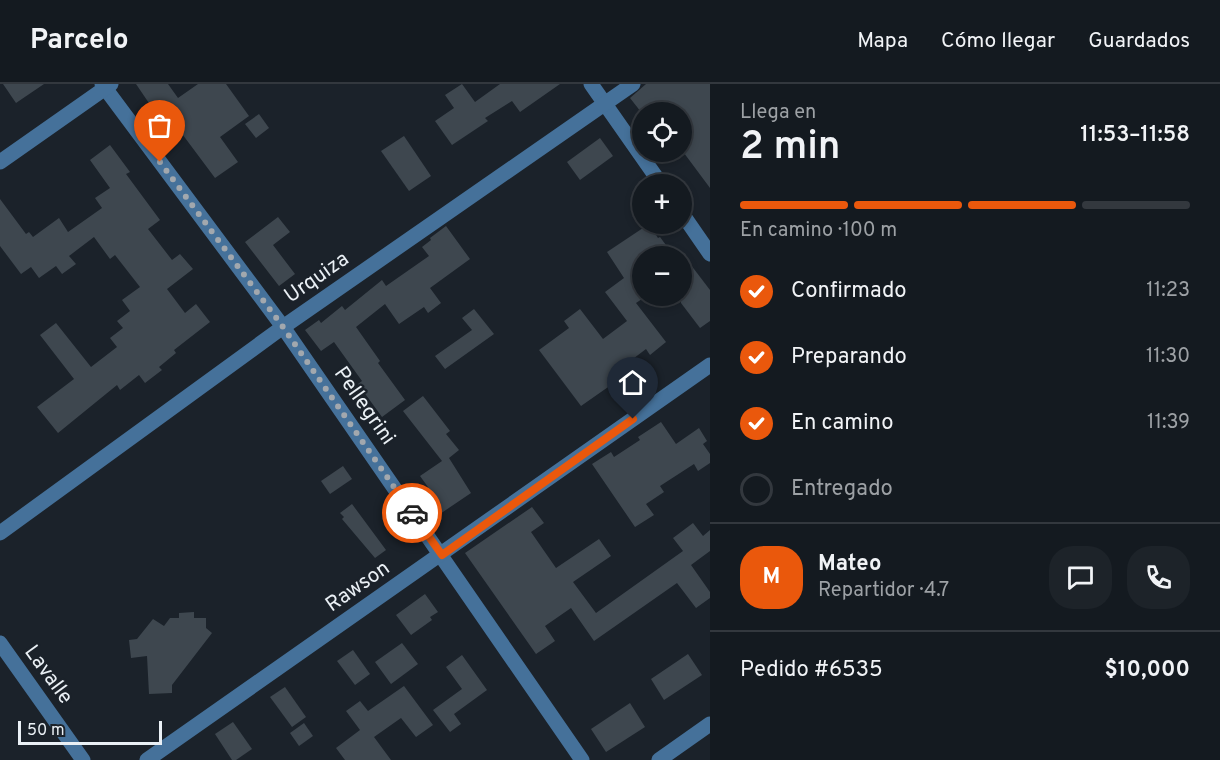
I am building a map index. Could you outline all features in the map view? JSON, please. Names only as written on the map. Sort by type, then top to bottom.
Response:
[{"type":"street","points":[[591,84],[655,174]]},
{"type":"street","name":"Urquiza","points":[[0,533],[283,327],[633,84]]},
{"type":"street","points":[[0,162],[106,86]]},
{"type":"street","name":"Pellegrini","points":[[106,86],[283,327],[582,760]]},
{"type":"street","points":[[692,228],[710,254]]},
{"type":"street","name":"Rawson","points":[[147,760],[710,365]]},
{"type":"street","name":"Lavalle","points":[[0,643],[83,760]]},
{"type":"street","points":[[659,760],[710,724]]},
{"type":"building","points":[[3,84],[44,84],[16,103]]},
{"type":"building","points":[[136,84],[168,84],[178,98],[198,84],[226,84],[249,116],[220,137],[238,162],[215,178],[162,107],[155,112]]},
{"type":"building","points":[[462,84],[475,102],[500,84],[560,84],[520,112],[512,101],[485,118],[488,121],[452,145],[435,121],[454,108],[445,95]]},
{"type":"building","points":[[646,84],[710,84],[710,188],[691,162],[692,102],[633,102],[630,98]]},
{"type":"building","points":[[259,114],[269,128],[256,138],[245,124]]},
{"type":"building","points":[[404,136],[431,176],[409,191],[381,151]]},
{"type":"building","points":[[600,138],[613,156],[580,180],[567,162]]},
{"type":"building","points":[[110,145],[130,172],[126,174],[160,220],[148,229],[172,260],[180,254],[193,269],[167,289],[185,313],[196,304],[210,322],[174,350],[176,353],[159,367],[162,370],[145,383],[139,375],[120,390],[117,385],[58,433],[37,407],[74,379],[40,335],[56,323],[91,367],[117,347],[110,338],[123,328],[117,321],[130,311],[122,300],[140,287],[115,255],[110,259],[94,237],[69,256],[76,264],[62,274],[56,266],[39,278],[31,267],[21,274],[0,246],[0,199],[26,234],[29,232],[33,237],[59,218],[68,232],[102,208],[95,198],[110,188],[90,160]]},
{"type":"building","points":[[278,217],[290,232],[273,245],[295,274],[279,286],[245,242]]},
{"type":"building","points":[[446,226],[470,259],[430,288],[441,303],[428,313],[424,307],[399,324],[385,304],[356,327],[405,400],[382,417],[358,384],[362,381],[334,342],[321,351],[305,330],[319,320],[321,323],[342,306],[345,310],[382,280],[386,286],[429,256],[422,247]]},
{"type":"building","points":[[634,234],[655,234],[667,246],[632,246],[632,306],[638,306],[666,342],[650,355],[646,349],[617,371],[621,378],[581,406],[539,350],[569,328],[564,321],[580,309],[603,339],[627,321],[605,292],[624,278],[607,252]]},
{"type":"building","points":[[692,266],[710,290],[710,321],[700,328],[683,306],[692,306]]},
{"type":"building","points":[[474,309],[494,334],[445,369],[435,356],[472,330],[462,318]]},
{"type":"building","points":[[423,396],[450,431],[446,434],[459,450],[449,458],[471,493],[437,516],[425,499],[433,494],[420,476],[442,461],[403,411]]},
{"type":"building","points":[[661,422],[676,444],[699,428],[707,441],[703,444],[710,454],[710,463],[698,471],[694,464],[660,486],[664,492],[646,504],[654,515],[635,527],[592,464],[611,452],[614,457],[640,440],[638,437]]},
{"type":"building","points":[[343,466],[352,479],[330,494],[321,481]]},
{"type":"building","points":[[352,504],[386,550],[375,558],[342,519],[344,517],[340,513]]},
{"type":"building","points":[[532,507],[544,523],[531,532],[556,568],[599,539],[611,556],[573,582],[596,613],[683,551],[673,538],[693,523],[703,536],[710,530],[710,551],[691,565],[710,592],[710,598],[696,608],[677,583],[594,641],[571,608],[545,626],[555,641],[536,654],[465,553]]},
{"type":"building","points":[[425,594],[438,612],[430,617],[432,620],[411,635],[396,615]]},
{"type":"building","points":[[194,612],[194,618],[206,618],[206,628],[212,633],[172,685],[172,693],[149,694],[147,656],[131,658],[129,640],[137,639],[153,619],[164,626],[170,618],[179,618],[179,613]]},
{"type":"building","points":[[402,643],[418,664],[391,684],[375,662]]},
{"type":"building","points":[[353,650],[370,674],[355,685],[337,661]]},
{"type":"building","points":[[688,654],[702,675],[664,700],[651,679]]},
{"type":"building","points":[[462,655],[487,690],[454,714],[461,724],[450,732],[433,710],[462,689],[446,667]]},
{"type":"building","points":[[404,686],[433,725],[416,737],[401,718],[374,737],[391,760],[345,760],[336,748],[360,730],[346,711],[360,701],[368,711]]},
{"type":"building","points":[[285,687],[306,717],[292,727],[270,697]]},
{"type":"building","points":[[630,703],[645,727],[606,752],[591,729]]},
{"type":"building","points":[[233,722],[252,749],[236,760],[232,760],[215,734]]},
{"type":"building","points":[[304,723],[313,736],[299,746],[290,733]]},
{"type":"way so far","points":[[160,162],[283,327],[412,513]]},
{"type":"route","points":[[412,513],[442,555],[633,419]]}]
